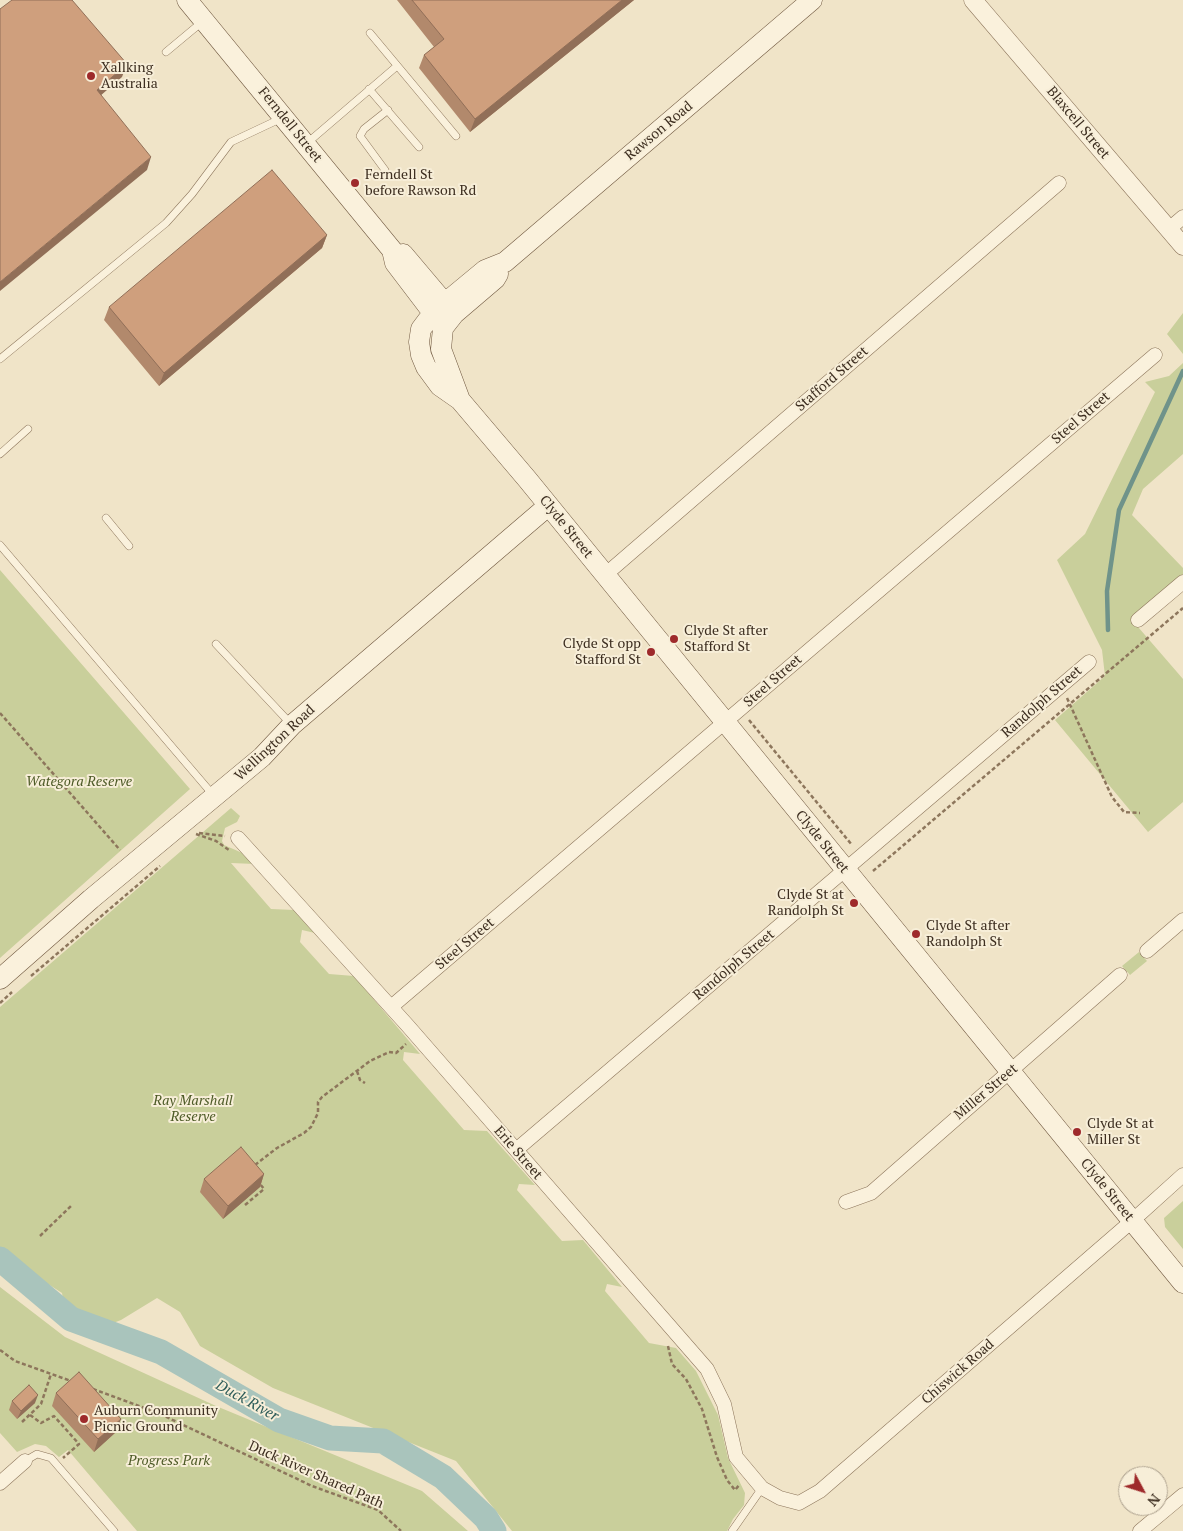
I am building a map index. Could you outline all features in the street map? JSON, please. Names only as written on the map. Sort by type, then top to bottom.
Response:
[{"type":"main road","name":"Ferndell Street","points":[[187,0],[392,250],[405,255],[444,313]]},
{"type":"main road","name":"Rawson Road","points":[[444,313],[495,279],[505,262],[812,0]]},
{"type":"main road","name":"Clyde Street","points":[[444,313],[441,349],[460,400],[1183,1283]]},
{"type":"main road","name":"Wellington Road","points":[[8,984],[91,899],[262,757],[292,725],[548,506]]},
{"type":"street","name":"Blaxcell Street","points":[[973,0],[1183,246]]},
{"type":"street","name":"Stafford Street","points":[[605,575],[1059,183]]},
{"type":"street","points":[[1169,230],[1183,218]]},
{"type":"street","name":"Steel Street","points":[[391,1007],[1155,355]]},
{"type":"street","points":[[1138,620],[1183,582]]},
{"type":"street","name":"Randolph Street","points":[[516,1150],[846,871],[1089,662]]},
{"type":"street","name":"Erie Street","points":[[238,838],[391,1007],[707,1369],[724,1404],[736,1457],[762,1488]]},
{"type":"street","points":[[1147,951],[1183,920]]},
{"type":"street","name":"Miller Street","points":[[846,1202],[870,1193],[1120,975]]},
{"type":"street","name":"Chiswick Road","points":[[762,1488],[780,1498],[800,1502],[820,1491],[1132,1221],[1183,1174]]},
{"type":"street","points":[[0,1483],[26,1461]]},
{"type":"street","points":[[1140,1531],[1183,1495]]},
{"type":"lane","points":[[166,52],[204,20]]},
{"type":"lane","points":[[370,33],[456,136]]},
{"type":"lane","points":[[305,144],[397,66]]},
{"type":"lane","points":[[369,89],[419,147]]},
{"type":"lane","points":[[385,170],[360,136],[364,129],[388,110]]},
{"type":"lane","points":[[0,359],[166,223],[192,194],[231,142],[284,117]]},
{"type":"lane","points":[[0,454],[28,429]]},
{"type":"lane","points":[[106,518],[129,546]]},
{"type":"lane","points":[[0,545],[62,615],[215,797]]},
{"type":"lane","points":[[216,644],[292,725]]},
{"type":"lane","points":[[26,1461],[36,1454],[42,1454],[56,1464],[114,1531]]},
{"type":"lane","points":[[732,1531],[762,1488]]},
{"type":"path","points":[[873,871],[1070,703],[1123,661],[1183,608]]},
{"type":"path","points":[[1061,686],[1112,797],[1124,812],[1140,813]]},
{"type":"path","points":[[0,713],[120,850]]},
{"type":"path","points":[[747,716],[852,845]]},
{"type":"path","points":[[189,841],[199,833],[238,838]]},
{"type":"path","points":[[196,834],[216,841],[232,853]]},
{"type":"path","points":[[24,982],[166,860]]},
{"type":"path","points":[[0,1003],[8,984]]},
{"type":"path","points":[[249,1170],[276,1148],[304,1133],[315,1120],[318,1102],[322,1097],[382,1054],[396,1053],[406,1044]]},
{"type":"path","points":[[356,1071],[360,1080],[365,1083]]},
{"type":"path","points":[[245,1205],[264,1189],[259,1183]]},
{"type":"path","points":[[40,1236],[71,1206]]},
{"type":"path","points":[[668,1346],[672,1364],[686,1379],[702,1409],[717,1457],[727,1480],[735,1490],[750,1474]]},
{"type":"path","points":[[0,1350],[15,1361],[78,1384]]},
{"type":"path","points":[[22,1422],[41,1404],[51,1374]]},
{"type":"path","name":"Duck River Shared Path","points":[[87,1387],[158,1413],[312,1486],[378,1510],[400,1530]]},
{"type":"path","points":[[30,1415],[42,1423],[54,1416],[79,1444],[56,1464]]},
{"type":"green space","points":[[1183,313],[1183,354],[1167,334]]},
{"type":"green space","points":[[1183,363],[1183,454],[1143,489],[1132,515],[1183,568],[1183,574],[1132,620],[1183,679],[1183,802],[1148,832],[1055,720],[1105,676],[1102,650],[1057,560],[1085,534],[1155,392],[1145,382],[1169,376]]},
{"type":"green space","name":"Wategora Reserve","points":[[0,570],[190,789],[0,958]]},
{"type":"green space","name":"Ray Marshall Reserve","points":[[231,808],[240,816],[237,822],[225,828],[222,841],[224,845],[247,855],[255,864],[231,863],[271,909],[294,910],[315,933],[302,930],[300,942],[329,974],[354,976],[420,1054],[404,1052],[403,1060],[464,1130],[487,1131],[535,1185],[519,1184],[517,1190],[562,1241],[583,1240],[622,1287],[607,1284],[605,1291],[649,1343],[676,1348],[696,1371],[718,1415],[728,1458],[745,1493],[744,1505],[733,1519],[727,1531],[512,1531],[456,1461],[273,1388],[200,1346],[180,1312],[157,1298],[121,1320],[103,1327],[77,1315],[64,1304],[62,1293],[0,1253],[0,1007]]},
{"type":"green space","points":[[1139,952],[1147,961],[1130,975],[1122,966]]},
{"type":"green space","points":[[1183,1201],[1183,1249],[1165,1227],[1164,1218]]},
{"type":"green space","name":"Progress Park","points":[[0,1287],[65,1337],[216,1406],[422,1491],[468,1531],[137,1531],[68,1450],[59,1457],[46,1446],[35,1444],[17,1452],[0,1433]]},
{"type":"building","points":[[12,0],[72,0],[127,64],[97,90],[151,157],[0,282],[0,9]]},
{"type":"building","points":[[412,0],[622,0],[475,119],[424,55],[444,39]]},
{"type":"building","points":[[272,170],[327,235],[164,373],[109,307]]},
{"type":"building","points":[[241,1147],[264,1174],[228,1206],[204,1179]]},
{"type":"building","points":[[79,1372],[121,1419],[98,1439],[56,1393]]},
{"type":"building","points":[[29,1385],[38,1395],[21,1411],[12,1401]]},
{"type":"waterway","points":[[1108,630],[1107,591],[1119,510],[1183,371]]},
{"type":"waterway","name":"Duck River","points":[[0,1259],[71,1319],[161,1352],[279,1420],[330,1438],[383,1441],[443,1477],[486,1518],[494,1531]]},
{"type":"place","name":"Xallking Australia","points":[[91,76]]},
{"type":"place","name":"Ferndell St before Rawson Rd","points":[[355,183]]},
{"type":"place","name":"Clyde St after Stafford St","points":[[674,639]]},
{"type":"place","name":"Clyde St opp Stafford St","points":[[651,652]]},
{"type":"place","name":"Clyde St at Randolph St","points":[[854,903]]},
{"type":"place","name":"Clyde St after Randolph St","points":[[916,934]]},
{"type":"place","name":"Clyde St at Miller St","points":[[1077,1132]]},
{"type":"place","name":"Auburn Community Picnic Ground","points":[[84,1419]]}]
